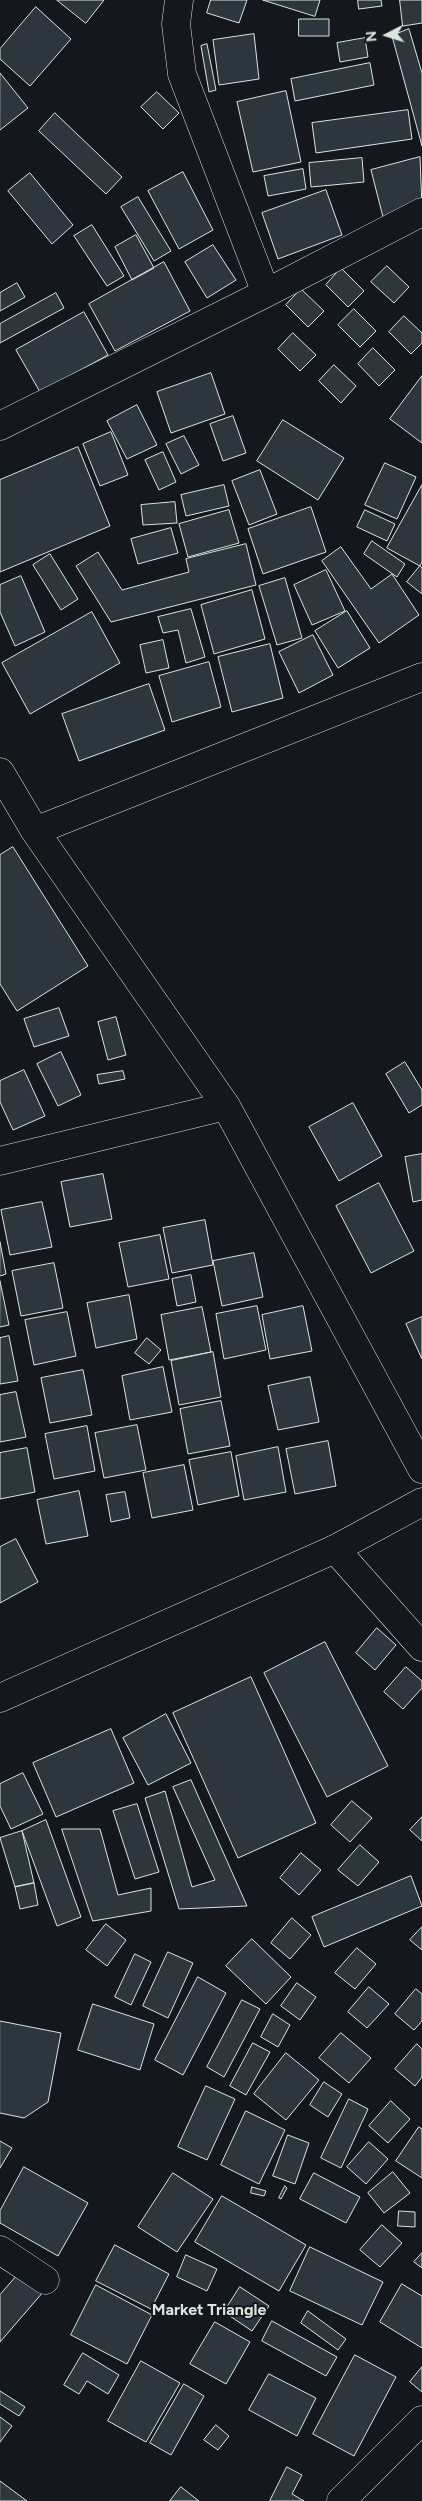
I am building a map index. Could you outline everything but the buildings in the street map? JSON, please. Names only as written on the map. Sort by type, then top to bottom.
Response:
[{"type":"street","points":[[179,0],[176,24],[182,74],[266,293]]},
{"type":"street","points":[[0,426],[266,293],[422,212]]},
{"type":"street","points":[[35,831],[422,677]]},
{"type":"street","points":[[0,772],[35,831],[226,1106],[422,1469]]},
{"type":"street","points":[[0,1161],[226,1106]]},
{"type":"street","points":[[0,1698],[335,1548],[422,1502]]},
{"type":"street","points":[[335,1548],[422,1647]]},
{"type":"street","points":[[0,2250],[45,2280]]},
{"type":"street","points":[[341,2501],[418,2421],[422,2420]]},
{"type":"district","name":"Market Triangle","points":[[209,2310]]}]
